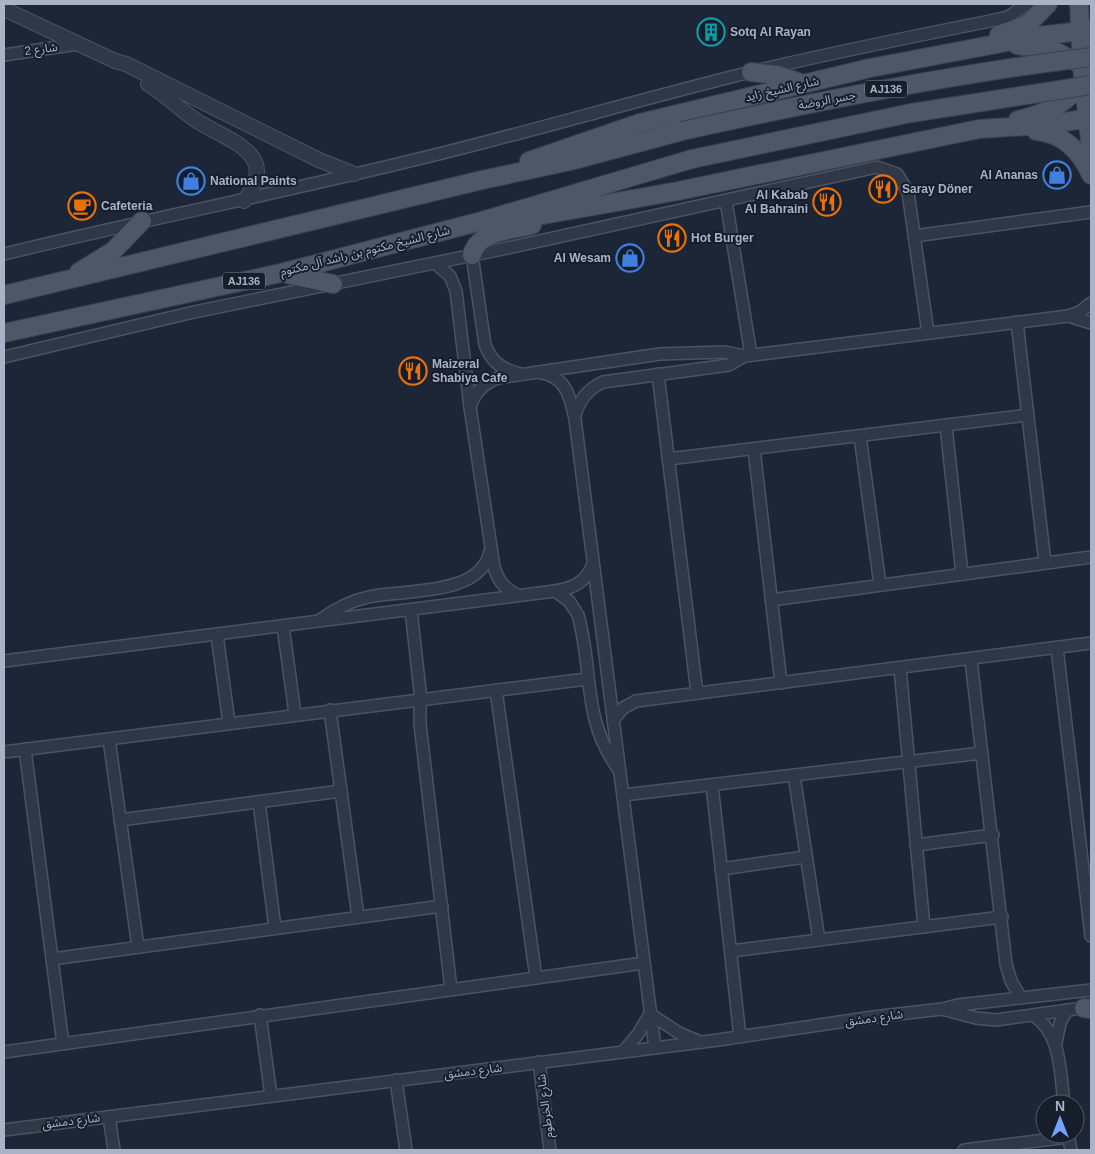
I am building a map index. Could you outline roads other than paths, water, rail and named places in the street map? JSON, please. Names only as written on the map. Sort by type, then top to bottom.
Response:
[{"type":"main road","points":[[938,55],[1017,29],[1037,17],[1048,4]]},
{"type":"main road","points":[[1079,7],[1088,34],[1091,150]]},
{"type":"main road","name":"شارع الشيخ زايد","points":[[482,180],[560,149],[640,123],[870,68],[999,45],[1038,36],[1088,34]]},
{"type":"main road","points":[[999,45],[1028,46],[1057,52],[1088,69]]},
{"type":"main road","points":[[1057,52],[1065,60],[1070,72],[1070,86],[1063,102]]},
{"type":"main road","name":"جسر الروضة","points":[[482,180],[570,161],[682,131],[859,93],[1003,69],[1088,69]]},
{"type":"main road","points":[[482,221],[515,220],[542,216],[678,191],[1031,117],[1063,102],[1073,93],[1088,69]]},
{"type":"main road","name":"شارع الشيخ مكتوم بن راشد آل مكتوم","points":[[4,333],[281,273],[482,221],[692,159],[911,113],[1088,69]]},
{"type":"main road","points":[[751,72],[778,75],[803,84]]},
{"type":"main road","points":[[978,129],[1044,126],[1089,118]]},
{"type":"main road","points":[[935,138],[1043,131],[1060,137],[1074,149],[1091,175]]},
{"type":"main road","name":"AJ136","points":[[4,295],[482,180]]},
{"type":"main road","points":[[472,255],[474,246],[482,239],[494,234],[662,197],[678,191]]},
{"type":"main road","points":[[61,282],[113,251],[142,221]]},
{"type":"main road","points":[[281,273],[333,284]]},
{"type":"street","points":[[4,254],[142,221],[244,201],[470,146],[751,72],[1008,17],[1027,4]]},
{"type":"street","points":[[4,9],[115,62],[161,92],[196,121],[249,151],[257,165],[257,181],[244,201]]},
{"type":"street","name":"شارع 2","points":[[4,55],[78,44]]},
{"type":"street","points":[[115,62],[126,64],[319,160],[354,174]]},
{"type":"street","points":[[4,357],[177,315],[472,255],[877,167],[897,174],[904,182],[908,192],[928,333]]},
{"type":"street","points":[[726,201],[748,356]]},
{"type":"street","points":[[914,236],[1091,212]]},
{"type":"street","points":[[472,255],[485,345],[488,354],[502,368],[522,374]]},
{"type":"street","points":[[435,262],[450,276],[456,291],[490,547],[499,582],[518,595]]},
{"type":"street","points":[[470,407],[477,392],[490,381],[522,374],[660,354],[724,352],[748,356],[1068,316],[1080,312],[1091,303]]},
{"type":"street","points":[[1068,316],[1091,323]]},
{"type":"street","points":[[1017,322],[1045,563]]},
{"type":"street","points":[[574,419],[581,400],[594,386],[613,380],[729,365],[748,356]]},
{"type":"street","points":[[538,372],[546,373],[561,381],[570,396],[574,419],[654,1048]]},
{"type":"street","points":[[658,374],[697,693]]},
{"type":"street","points":[[668,460],[1028,415]]},
{"type":"street","points":[[946,426],[962,574]]},
{"type":"street","points":[[860,436],[880,586]]},
{"type":"street","points":[[754,449],[781,683]]},
{"type":"street","points":[[320,620],[338,608],[358,600],[468,581],[486,563],[490,547]]},
{"type":"street","points":[[771,600],[1091,557]]},
{"type":"street","points":[[4,661],[217,635],[320,620],[349,619],[518,595],[555,592],[578,585],[587,576],[593,564]]},
{"type":"street","points":[[555,592],[569,601],[578,615],[591,709],[599,736],[620,772]]},
{"type":"street","points":[[411,610],[420,699],[420,724],[452,989]]},
{"type":"street","points":[[283,626],[295,714]]},
{"type":"street","points":[[217,635],[230,723]]},
{"type":"street","points":[[613,720],[623,708],[636,701],[971,660],[1091,643]]},
{"type":"street","points":[[1057,648],[1091,936]]},
{"type":"street","points":[[971,660],[1008,973],[1021,998]]},
{"type":"street","points":[[900,668],[924,927]]},
{"type":"street","points":[[4,752],[295,714],[587,679]]},
{"type":"street","points":[[609,689],[619,696],[636,701]]},
{"type":"street","points":[[496,690],[536,978]]},
{"type":"street","points":[[330,710],[358,917]]},
{"type":"street","points":[[109,738],[138,947]]},
{"type":"street","points":[[25,749],[63,1044]]},
{"type":"street","points":[[623,795],[982,753]]},
{"type":"street","points":[[794,775],[805,858],[819,940]]},
{"type":"street","points":[[712,785],[740,1037]]},
{"type":"street","points":[[120,820],[341,792]]},
{"type":"street","points":[[259,802],[275,928]]},
{"type":"street","points":[[916,845],[993,835]]},
{"type":"street","points":[[721,869],[805,858]]},
{"type":"street","points":[[52,959],[442,906]]},
{"type":"street","points":[[731,951],[1002,918]]},
{"type":"street","points":[[4,1052],[644,963]]},
{"type":"street","name":"شارع دمشق","points":[[4,1130],[740,1037],[873,1017],[942,1009],[958,1004],[1021,998],[1090,988]]},
{"type":"street","points":[[1063,1094],[1056,1043],[1058,1029],[1083,1008]]},
{"type":"street","name":"شارع دمشق","points":[[942,1009],[986,1020],[1083,1008]]},
{"type":"street","points":[[650,1014],[679,1033],[700,1042]]},
{"type":"street","points":[[623,1052],[638,1034],[650,1014]]},
{"type":"street","points":[[260,1015],[271,1096]]},
{"type":"street","points":[[1033,1015],[1049,1030],[1056,1043]]},
{"type":"street","name":"شارع الخرطوم","points":[[539,1062],[550,1150]]},
{"type":"street","points":[[396,1080],[406,1150]]},
{"type":"street","points":[[109,1117],[114,1150]]},
{"type":"street","points":[[4,1121],[20,1128]]},
{"type":"street","points":[[4,1139],[20,1128]]},
{"type":"street","points":[[964,1150],[1035,1141]]},
{"type":"place","name":"Sotq Al Rayan","points":[[711,32]]},
{"type":"place","name":"Al Ananas","points":[[1057,175]]},
{"type":"place","name":"National Paints","points":[[191,181]]},
{"type":"place","name":"Saray Döner","points":[[883,189]]},
{"type":"place","name":"Al Kabab Al Bahraini","points":[[827,202]]},
{"type":"place","name":"Cafeteria","points":[[82,206]]},
{"type":"place","name":"Hot Burger","points":[[672,238]]},
{"type":"place","name":"Al Wesam","points":[[630,258]]},
{"type":"place","name":"Maizeral Shabiya Cafe","points":[[413,371]]}]
